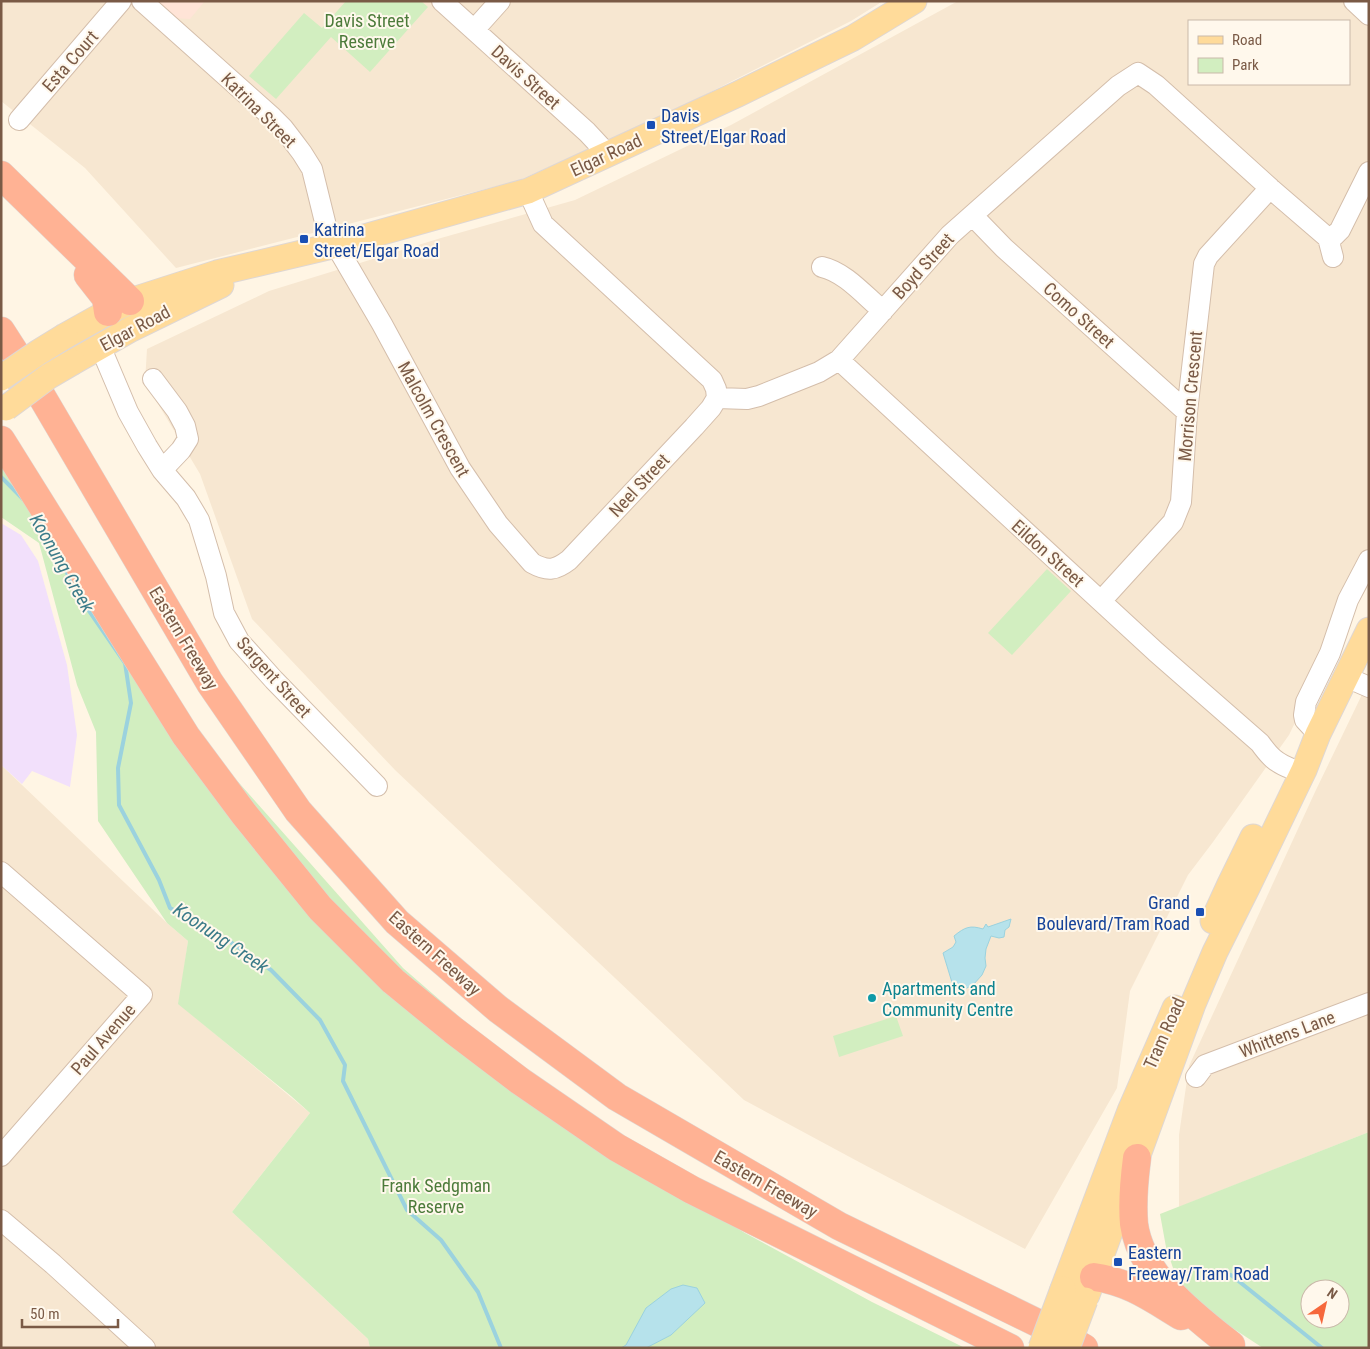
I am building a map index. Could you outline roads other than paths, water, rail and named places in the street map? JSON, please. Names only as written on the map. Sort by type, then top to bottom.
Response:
[{"type":"highway","points":[[1,175],[30,204],[119,306]]},
{"type":"highway","name":"Eastern Freeway","points":[[1,331],[33,382],[210,684],[298,811],[397,922],[498,1009],[617,1097],[839,1226],[1084,1348]]},
{"type":"highway","name":"Eastern Freeway","points":[[1,440],[186,736],[244,814],[320,908],[393,981],[520,1081],[616,1147],[692,1190],[1010,1348]]},
{"type":"highway","points":[[1137,1158],[1133,1190],[1134,1226],[1138,1241],[1146,1258],[1174,1296],[1233,1347]]},
{"type":"highway","points":[[1090,1289],[1110,1279],[1128,1285],[1233,1347]]},
{"type":"main road","name":"Elgar Road","points":[[1,378],[65,336],[119,306],[217,272],[336,245],[528,191],[738,94],[853,38],[904,4]]},
{"type":"main road","name":"Elgar Road","points":[[3,410],[49,376],[100,346],[172,308],[278,259]]},
{"type":"main road","points":[[100,346],[119,306]]},
{"type":"main road","name":"Tram Road","points":[[1067,1348],[1193,1004],[1215,952],[1238,880],[1258,827],[1298,767],[1355,674],[1369,630]]},
{"type":"main road","name":"Tram Road","points":[[1041,1348],[1130,1111],[1238,880]]},
{"type":"main road","points":[[1063,1289],[1079,1281],[1090,1289]]},
{"type":"street","name":"Esta Court","points":[[19,120],[121,1]]},
{"type":"street","name":"Davis Street","points":[[442,1],[587,132],[601,146],[606,155]]},
{"type":"street","points":[[474,30],[500,1]]},
{"type":"street","points":[[1354,1],[1369,15]]},
{"type":"street","name":"Katrina Street","points":[[148,3],[283,128],[312,169],[327,230],[336,245]]},
{"type":"street","name":"Boyd Street","points":[[717,398],[747,399],[759,396],[819,372],[839,360],[950,236],[1118,86],[1138,73],[1156,85],[1270,188],[1330,247],[1334,236],[1340,230],[1369,172]]},
{"type":"street","name":"Morrison Crescent","points":[[1101,601],[1173,522],[1181,502],[1187,412],[1204,264],[1208,256],[1270,188]]},
{"type":"street","points":[[528,191],[543,224],[712,380],[717,398]]},
{"type":"street","name":"Como Street","points":[[972,216],[1004,248],[1187,412]]},
{"type":"street","name":"Malcolm Crescent","points":[[336,245],[382,324],[460,468],[479,497],[498,524],[532,564],[549,570],[556,568]]},
{"type":"street","points":[[822,267],[844,276],[882,311]]},
{"type":"street","name":"Sargent Street","points":[[100,346],[128,412],[162,470],[186,498],[199,520],[216,576],[224,613],[239,641],[274,680],[377,786]]},
{"type":"street","name":"Eildon Street","points":[[839,360],[1156,652],[1260,743],[1267,754],[1275,761],[1298,767]]},
{"type":"street","points":[[153,379],[177,410],[185,426],[188,439],[181,450],[162,470]]},
{"type":"street","name":"Neel Street","points":[[556,568],[570,560],[700,421],[717,398]]},
{"type":"street","points":[[1318,734],[1304,715],[1306,702],[1330,653],[1348,600],[1369,560]]},
{"type":"street","points":[[1355,674],[1369,687]]},
{"type":"street","name":"Paul Avenue","points":[[1,872],[142,995],[1,1156]]},
{"type":"street","name":"Whittens Lane","points":[[1201,1064],[1369,1003]]},
{"type":"street","points":[[2,1221],[53,1264],[145,1348]]},
{"type":"water","points":[[1011,919],[1009,927],[1005,930],[1004,937],[991,936],[986,949],[986,966],[982,975],[973,985],[959,992],[954,989],[943,953],[953,947],[956,942],[954,936],[968,928],[983,929],[986,924],[988,927]]},
{"type":"water","points":[[683,1285],[697,1288],[705,1303],[671,1335],[646,1348],[621,1348],[626,1345],[646,1308],[671,1289]]},
{"type":"waterway","name":"Koonung Creek","points":[[1,477],[23,499]]},
{"type":"waterway","name":"Koonung Creek","points":[[63,564],[74,589],[125,663],[131,703],[118,768],[119,805],[159,880],[170,908],[226,939],[271,970],[320,1020],[345,1065],[343,1081],[407,1210],[441,1240],[478,1292],[501,1348]]},
{"type":"waterway","name":"Koonung Creek","points":[[1209,1271],[1231,1275],[1322,1348]]},
{"type":"place","name":"Davis Street/Elgar Road","points":[[651,125]]},
{"type":"place","name":"Katrina Street/Elgar Road","points":[[304,239]]},
{"type":"place","name":"Grand Boulevard/Tram Road","points":[[1200,912]]},
{"type":"place","name":"Apartments and Community Centre","points":[[872,998]]},
{"type":"place","name":"Eastern Freeway/Tram Road","points":[[1118,1262]]},
{"type":"park label","name":"Davis Street Reserve","points":[[367,30]]},
{"type":"park label","name":"Frank Sedgman Reserve","points":[[436,1195]]}]
